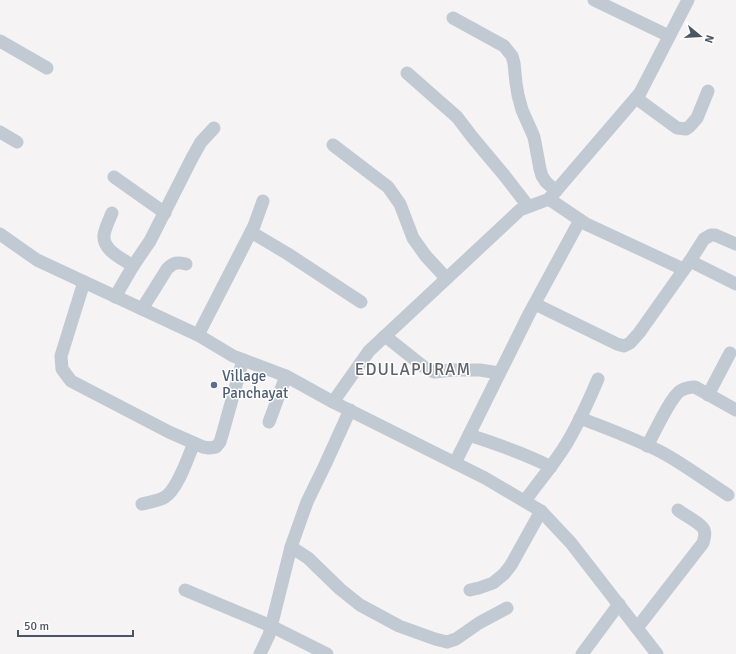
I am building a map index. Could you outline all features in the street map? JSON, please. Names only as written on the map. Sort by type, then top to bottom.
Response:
[{"type":"street","points":[[594,0],[669,36]]},
{"type":"street","points":[[333,402],[369,351],[446,278],[520,210],[552,195],[640,93],[688,0]]},
{"type":"street","points":[[453,18],[504,46],[512,56],[518,95],[522,110],[534,137],[542,176],[552,195],[586,224],[736,284]]},
{"type":"street","points":[[0,41],[47,68]]},
{"type":"street","points":[[407,73],[458,117],[528,206]]},
{"type":"street","points":[[636,98],[677,128],[686,129],[697,118],[708,91]]},
{"type":"street","points":[[115,297],[150,241],[201,142],[214,128]]},
{"type":"street","points":[[0,132],[17,142]]},
{"type":"street","points":[[333,145],[388,188],[400,204],[413,238],[425,255],[446,278]]},
{"type":"street","points":[[114,177],[165,213]]},
{"type":"street","points":[[198,335],[254,226],[263,201]]},
{"type":"street","points":[[112,213],[104,234],[104,242],[109,249],[133,266]]},
{"type":"street","points":[[455,463],[535,304],[580,220]]},
{"type":"street","points":[[251,232],[288,254],[361,302]]},
{"type":"street","points":[[0,234],[37,260],[198,335],[233,356],[286,376],[333,402],[485,478],[541,511],[571,543],[657,654]]},
{"type":"street","points":[[535,304],[624,346],[633,340],[704,239],[711,235],[715,235],[736,244]]},
{"type":"street","points":[[142,309],[171,264],[177,262],[186,264]]},
{"type":"street","points":[[84,282],[61,356],[62,369],[71,381],[169,432],[202,447],[216,447],[220,442],[243,360]]},
{"type":"street","points":[[385,336],[424,367],[434,372],[480,370],[499,374]]},
{"type":"street","points":[[708,395],[730,353]]},
{"type":"street","points":[[269,422],[286,376]]},
{"type":"street","points":[[524,501],[568,441],[598,379]]},
{"type":"street","points":[[647,446],[672,400],[679,392],[688,388],[695,387],[736,410]]},
{"type":"street","points":[[260,654],[269,635],[291,547],[307,502],[350,410]]},
{"type":"street","points":[[580,418],[663,453],[728,495]]},
{"type":"street","points":[[469,435],[513,449],[551,466]]},
{"type":"street","points":[[142,504],[164,498],[171,493],[177,483],[194,443]]},
{"type":"street","points":[[637,628],[703,543],[705,532],[702,527],[678,510]]},
{"type":"street","points":[[470,590],[493,583],[504,574],[511,565],[541,511]]},
{"type":"street","points":[[291,547],[308,558],[340,589],[360,605],[399,626],[435,639],[447,642],[456,639],[479,623],[507,608]]},
{"type":"street","points":[[185,590],[271,626],[327,654]]},
{"type":"street","points":[[582,654],[619,604]]},
{"type":"place","name":"Village Panchayat","points":[[214,385]]},
{"type":"district","name":"EDULAPURAM","points":[[413,369]]}]
